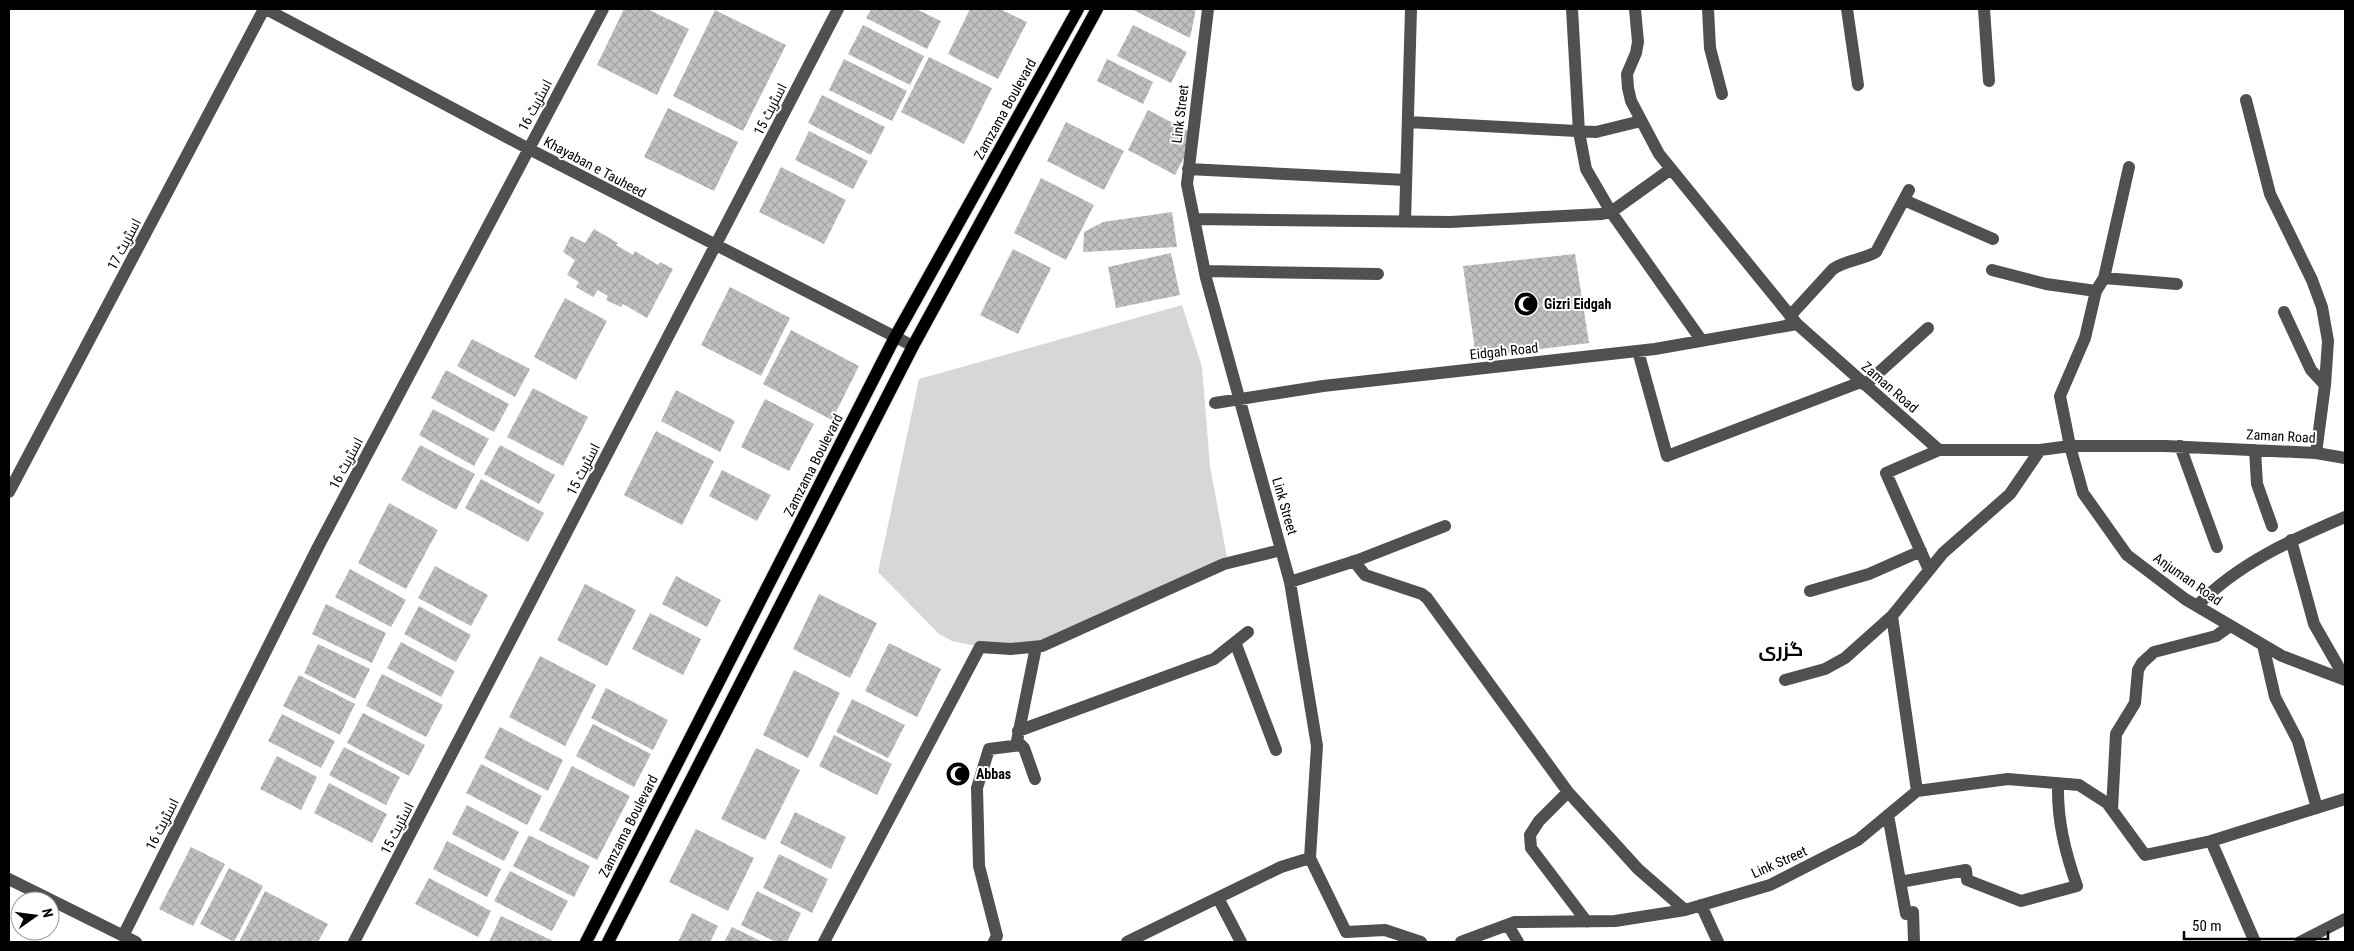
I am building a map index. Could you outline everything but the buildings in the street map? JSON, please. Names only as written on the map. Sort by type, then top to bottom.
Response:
[{"type":"main road","name":"Zamzama Boulevard","points":[[586,942],[895,337],[1078,9]]},
{"type":"main road","points":[[608,942],[913,346],[1097,9]]},
{"type":"street","name":"Khayaban e Tauheed","points":[[265,9],[528,149],[913,346]]},
{"type":"street","name":"اسٹریٹ 17","points":[[9,492],[265,9]]},
{"type":"street","name":"اسٹریٹ 16","points":[[123,936],[318,547],[604,9]]},
{"type":"street","name":"اسٹریٹ 15","points":[[354,942],[838,9]]},
{"type":"street","name":"Link Street","points":[[1208,9],[1187,184],[1205,271],[1290,582],[1317,746],[1310,858],[1346,932],[1385,930],[1419,942]]},
{"type":"street","points":[[1405,221],[1411,9]]},
{"type":"street","points":[[1572,9],[1579,132],[1586,169],[1611,212],[1702,341]]},
{"type":"street","name":"Zaman Road","points":[[1635,9],[1638,42],[1636,53],[1627,74],[1631,101],[1659,154],[1794,320],[1939,450],[2040,450],[2070,446],[2180,446],[2316,453],[2345,458]]},
{"type":"street","points":[[1708,9],[1710,48],[1722,94]]},
{"type":"street","points":[[1847,9],[1858,85]]},
{"type":"street","points":[[1984,9],[1989,81]]},
{"type":"street","points":[[2246,100],[2270,194],[2312,280],[2322,307],[2328,342],[2325,385],[2316,453]]},
{"type":"street","points":[[1408,122],[1596,132],[1642,121]]},
{"type":"street","name":"Anjuman Road","points":[[2129,167],[2104,278],[2096,291],[2085,338],[2060,396],[2070,446],[2084,493],[2127,555],[2197,606],[2282,656],[2345,679]]},
{"type":"street","points":[[1188,169],[1406,180]]},
{"type":"street","points":[[1194,219],[1450,222],[1602,214],[1611,212],[1671,169]]},
{"type":"street","points":[[1794,320],[1833,269],[1841,263],[1869,256],[1876,252],[1906,195],[1992,239]]},
{"type":"street","points":[[1992,270],[2046,284],[2096,291]]},
{"type":"street","points":[[1205,271],[1378,274]]},
{"type":"street","points":[[2104,278],[2177,284]]},
{"type":"street","points":[[2284,312],[2311,370],[2325,385]]},
{"type":"street","name":"Eidgah Road","points":[[1215,403],[1323,386],[1638,351],[1702,341],[1794,320]]},
{"type":"street","points":[[1638,351],[1667,456],[1863,383],[1928,328]]},
{"type":"street","points":[[2180,446],[2217,547]]},
{"type":"street","points":[[1929,570],[1886,473],[1939,450]]},
{"type":"street","points":[[1785,680],[1825,669],[1845,658],[1892,616],[1943,553],[2010,494],[2040,450]]},
{"type":"street","points":[[2255,450],[2257,484],[2272,526]]},
{"type":"street","points":[[2197,606],[2212,590],[2228,578],[2291,540],[2345,517]]},
{"type":"street","points":[[1290,582],[1354,561],[1445,526]]},
{"type":"street","points":[[2291,540],[2314,624],[2345,679]]},
{"type":"street","points":[[824,942],[980,647],[1011,649],[1042,646],[1224,564],[1281,550]]},
{"type":"street","points":[[1810,591],[1868,574],[1921,551]]},
{"type":"street","points":[[1354,561],[1365,575],[1422,594],[1427,598],[1568,792],[1638,869],[1685,910]]},
{"type":"street","points":[[1892,616],[1917,791],[2008,779],[2079,784],[2107,803],[2145,855],[2211,841],[2345,799]]},
{"type":"street","points":[[2112,810],[2116,734],[2135,703],[2138,670],[2142,663],[2154,652],[2216,636],[2230,626]]},
{"type":"street","points":[[1018,731],[1214,659],[1248,632]]},
{"type":"street","points":[[1235,642],[1276,750]]},
{"type":"street","points":[[2263,645],[2275,697],[2298,741],[2317,808]]},
{"type":"street","points":[[1035,779],[1024,748],[1017,741],[1036,647]]},
{"type":"street","points":[[994,942],[997,936],[979,866],[977,788],[989,749],[1021,745]]},
{"type":"street","points":[[1900,882],[1966,870],[1968,880],[2021,901],[2077,886],[2064,848],[2057,808],[2058,783]]},
{"type":"street","name":"Link Street","points":[[1464,942],[1516,922],[1615,921],[1685,910],[1770,885],[1858,840],[1917,791]]},
{"type":"street","points":[[1568,792],[1539,821],[1530,834],[1531,848],[1587,922]]},
{"type":"street","points":[[1888,815],[1906,914],[1913,912],[1914,942]]},
{"type":"street","points":[[2211,841],[2254,942]]},
{"type":"street","points":[[1127,942],[1281,867],[1310,858]]},
{"type":"street","points":[[9,879],[136,942]]},
{"type":"street","points":[[1218,898],[1241,942]]},
{"type":"street","points":[[1701,905],[1718,942]]},
{"type":"street","points":[[2300,942],[2345,919]]},
{"type":"street","points":[[1508,925],[1518,942]]},
{"type":"shaded area","points":[[1182,305],[1202,367],[1210,466],[1228,563],[1042,646],[990,649],[952,641],[939,634],[878,572],[919,379]]},
{"type":"place","name":"Gizri Eidgah","points":[[1526,304]]},
{"type":"place","name":"Abbas","points":[[958,774]]},
{"type":"district","name":"گزری","points":[[1781,649]]}]
